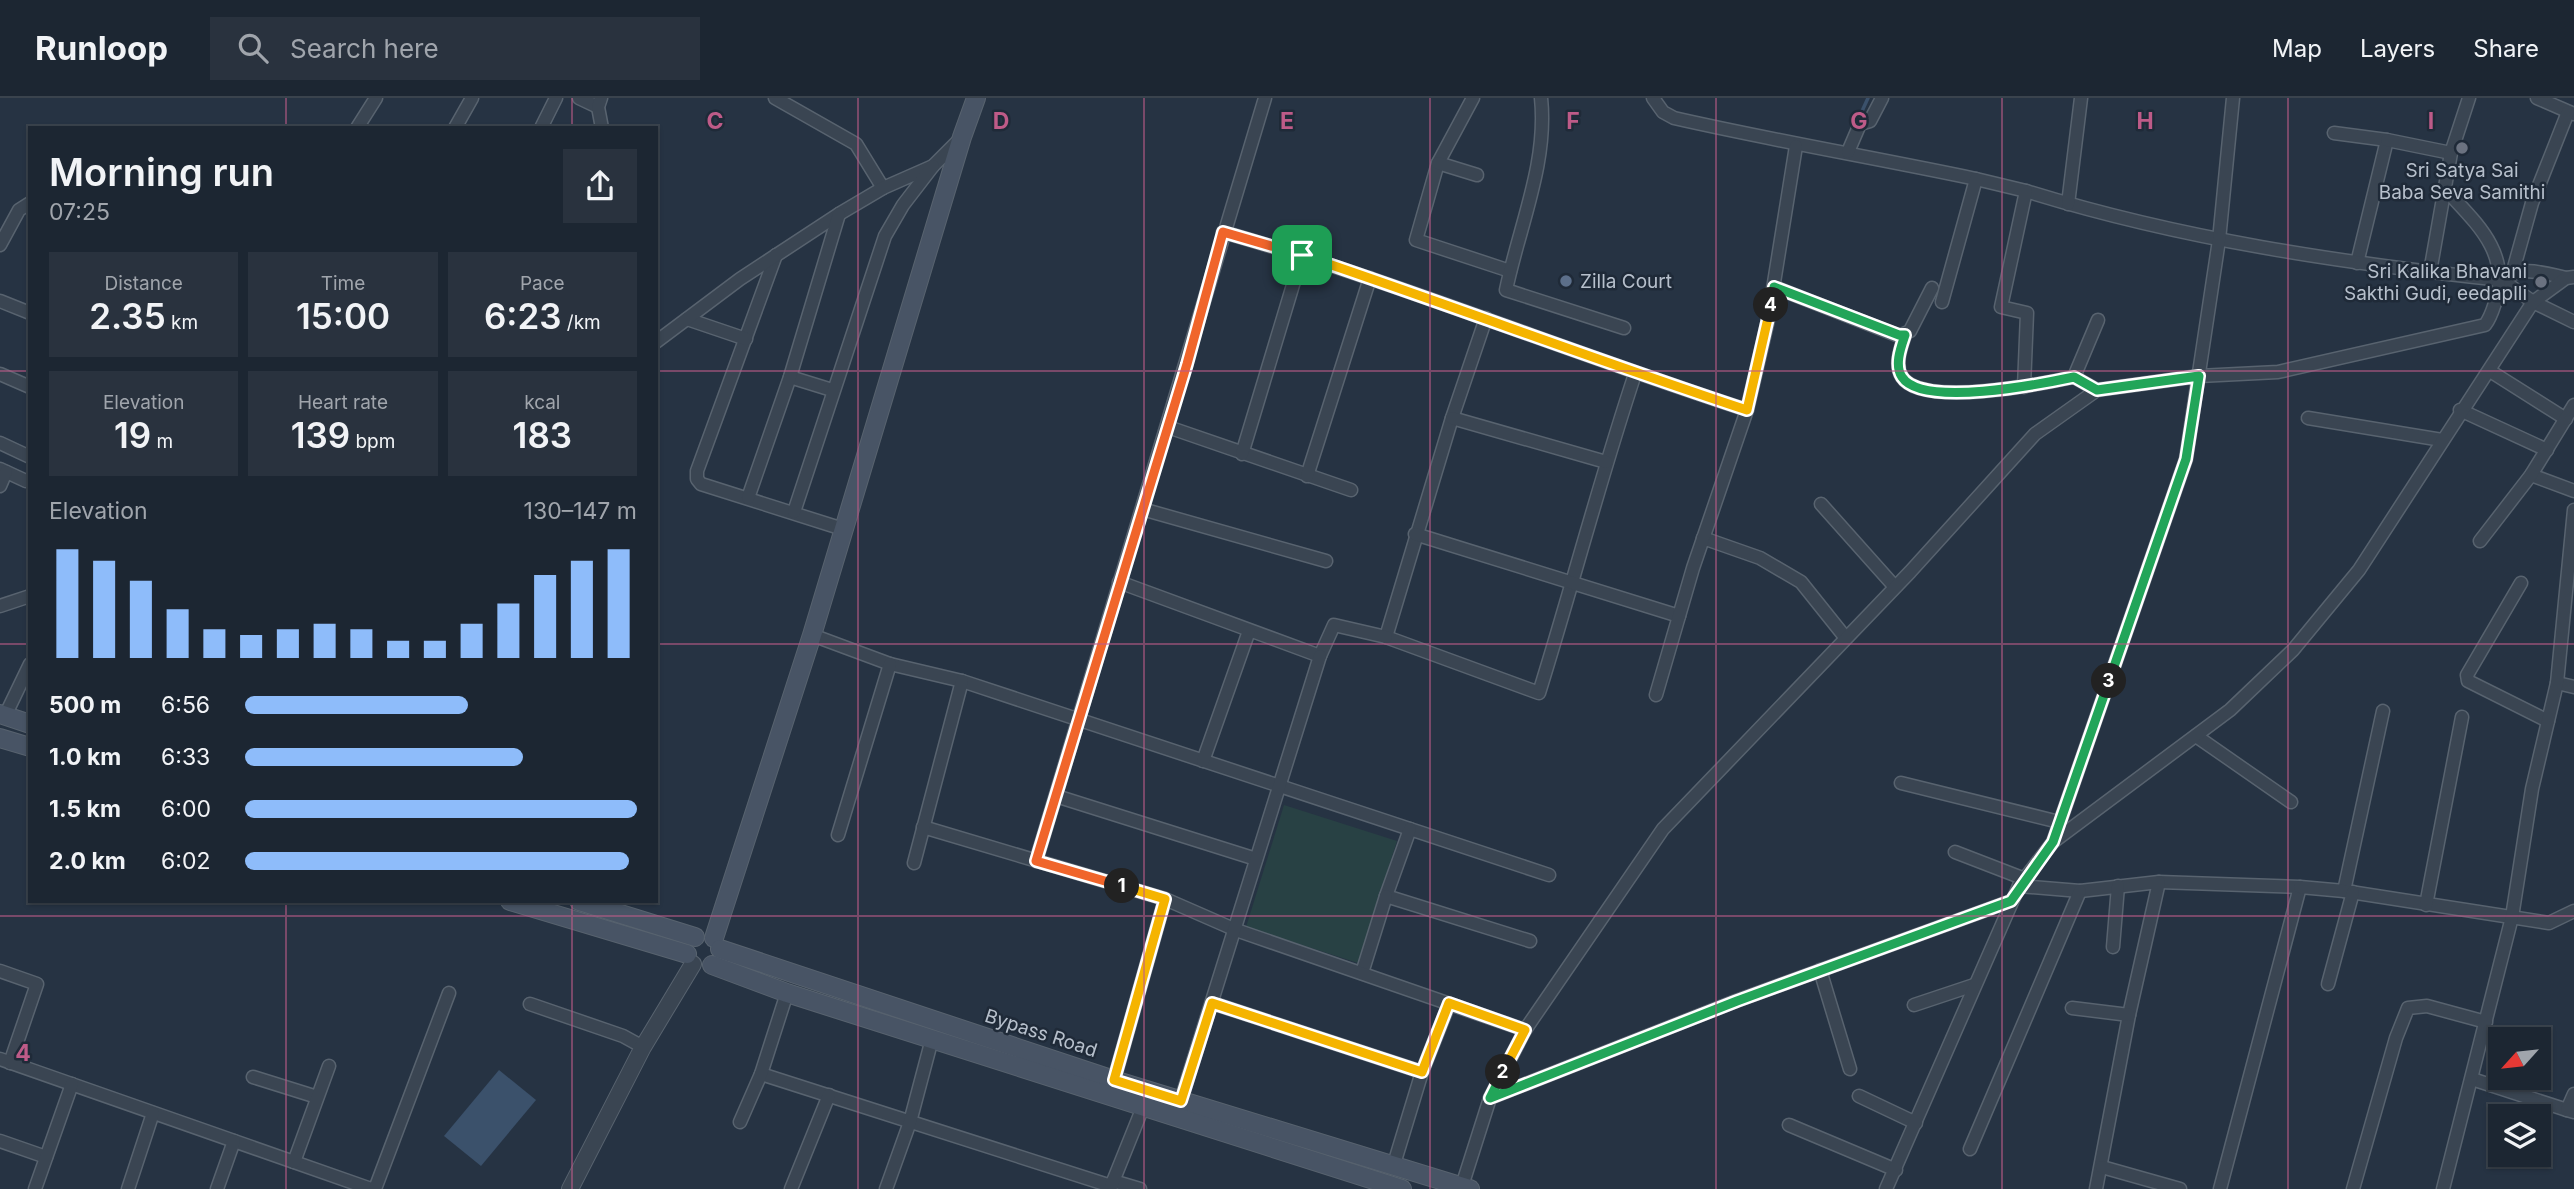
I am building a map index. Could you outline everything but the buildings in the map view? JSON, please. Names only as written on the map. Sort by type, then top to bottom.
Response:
[{"type":"main road","points":[[516,903],[690,959],[703,968],[716,951],[976,98]]},
{"type":"main road","points":[[3,715],[28,723]]},
{"type":"main road","points":[[0,738],[28,746]]},
{"type":"main road","points":[[585,903],[695,937]]},
{"type":"main road","points":[[690,959],[688,944],[695,937],[705,934],[716,951]]},
{"type":"main road","name":"Bypass Road","points":[[716,951],[787,993],[1143,1107],[1367,1184],[1402,1189]]},
{"type":"main road","name":"Bypass Road","points":[[716,951],[1114,1080],[1466,1188]]},
{"type":"street","points":[[358,126],[376,98]]},
{"type":"street","points":[[456,126],[472,98]]},
{"type":"street","points":[[542,126],[556,98]]},
{"type":"street","points":[[579,98],[599,102],[602,126]]},
{"type":"street","points":[[775,98],[856,144],[883,188]]},
{"type":"street","points":[[1036,861],[1076,719],[1168,427],[1223,232],[1265,98]]},
{"type":"street","points":[[1473,98],[1438,163],[1416,240],[1510,271]]},
{"type":"street","points":[[1541,98],[1544,124],[1532,188],[1506,290],[1624,328]]},
{"type":"street","points":[[1653,98],[1663,112],[1674,118],[1796,146],[1847,152],[1976,179],[2219,240],[2357,263],[2502,280],[2533,302],[2574,322]]},
{"type":"street","points":[[1847,152],[1860,124],[1870,121],[1882,98]]},
{"type":"street","points":[[2068,204],[2081,98]]},
{"type":"street","points":[[2053,842],[2186,459],[2219,240],[2233,98]]},
{"type":"street","points":[[2430,272],[2451,153],[2469,98]]},
{"type":"street","points":[[1466,1188],[1490,1098],[1525,1030],[1662,829],[1895,587],[2035,434],[2097,390],[2199,376],[2277,372],[2485,325],[2502,280],[2513,271],[2532,203],[2571,113],[2537,98]]},
{"type":"street","points":[[2334,133],[2451,153]]},
{"type":"street","points":[[794,512],[832,390],[890,225],[933,166],[962,137]]},
{"type":"street","points":[[2357,263],[2387,140]]},
{"type":"street","points":[[1656,695],[1703,538],[1747,410],[1774,287],[1796,146]]},
{"type":"street","points":[[1438,163],[1477,175]]},
{"type":"street","points":[[658,341],[776,255],[839,214],[883,188],[933,166]]},
{"type":"street","points":[[1942,302],[1976,179]]},
{"type":"street","points":[[2446,190],[2491,243],[2502,280]]},
{"type":"street","points":[[2024,387],[2027,313],[2001,307],[2026,191]]},
{"type":"street","points":[[0,245],[4,224],[28,204]]},
{"type":"street","points":[[748,498],[790,377],[839,214]]},
{"type":"street","points":[[1223,232],[1370,278],[1635,374],[1747,410]]},
{"type":"street","points":[[776,255],[697,471],[697,479],[701,485],[843,529]]},
{"type":"street","points":[[1242,454],[1302,255]]},
{"type":"street","points":[[2513,271],[2531,271],[2570,278]]},
{"type":"street","points":[[1307,476],[1370,278]]},
{"type":"street","points":[[1886,1189],[1973,985],[2022,882],[2053,842],[2230,710],[2293,650],[2359,570],[2460,410],[2490,371],[2533,302],[2570,278]]},
{"type":"street","points":[[1774,287],[1905,335]]},
{"type":"street","points":[[1933,288],[1905,335],[1899,357],[1900,374],[1911,387],[1937,392],[2024,387],[2074,377],[2097,390]]},
{"type":"street","points":[[0,301],[28,312]]},
{"type":"street","points":[[1386,637],[1415,534],[1486,318]]},
{"type":"street","points":[[687,319],[746,339]]},
{"type":"street","points":[[2074,377],[2098,320]]},
{"type":"street","points":[[2490,371],[2566,419]]},
{"type":"street","points":[[0,374],[28,386]]},
{"type":"street","points":[[1181,1101],[1320,656],[1334,625],[1386,637],[1539,693],[1574,582],[1606,462],[1635,374]]},
{"type":"street","points":[[790,377],[832,390]]},
{"type":"street","points":[[2480,541],[2531,475],[2574,405]]},
{"type":"street","points":[[2460,410],[2547,450]]},
{"type":"street","points":[[1452,418],[1606,462]]},
{"type":"street","points":[[2308,418],[2442,440]]},
{"type":"street","points":[[1168,427],[1351,490]]},
{"type":"street","points":[[0,443],[28,456]]},
{"type":"street","points":[[0,486],[3,471],[26,481]]},
{"type":"street","points":[[2531,475],[2574,491]]},
{"type":"street","points":[[1821,504],[1895,587]]},
{"type":"street","points":[[1142,509],[1326,561]]},
{"type":"street","points":[[2443,1189],[2512,917],[2532,789],[2557,683],[2574,510]]},
{"type":"street","points":[[1415,534],[1679,616]]},
{"type":"street","points":[[1703,538],[1760,558],[1801,582],[1844,637]]},
{"type":"street","points":[[1119,582],[1320,656]]},
{"type":"street","points":[[2521,583],[2467,675],[2468,681],[2548,722]]},
{"type":"street","points":[[0,606],[28,597]]},
{"type":"street","points":[[1203,761],[1249,631]]},
{"type":"street","points":[[813,635],[890,664],[962,681],[1549,875]]},
{"type":"street","points":[[838,835],[890,664]]},
{"type":"street","points":[[3,715],[28,668]]},
{"type":"street","points":[[914,863],[962,681]]},
{"type":"street","points":[[2557,683],[2574,687]]},
{"type":"street","points":[[2328,984],[2349,892],[2383,711]]},
{"type":"street","points":[[2426,905],[2462,717]]},
{"type":"street","points":[[2196,736],[2291,802]]},
{"type":"street","points":[[1901,783],[1961,800],[2059,822]]},
{"type":"street","points":[[1056,796],[1256,859]]},
{"type":"street","points":[[923,827],[1165,899],[1236,930],[1525,1030]]},
{"type":"street","points":[[1362,973],[1410,829]]},
{"type":"street","points":[[1955,852],[2022,882],[2080,891],[2159,882],[2300,887],[2549,923],[2574,911]]},
{"type":"street","points":[[2096,1189],[2129,1015],[2159,882]]},
{"type":"street","points":[[2113,947],[2118,886]]},
{"type":"street","points":[[2220,1189],[2300,887]]},
{"type":"street","points":[[1970,1149],[2080,891]]},
{"type":"street","points":[[1386,896],[1530,941]]},
{"type":"street","points":[[1114,1080],[1165,899]]},
{"type":"street","points":[[1490,1098],[1820,970],[2011,901]]},
{"type":"street","points":[[569,1189],[690,959]]},
{"type":"street","points":[[1820,970],[1850,1069]]},
{"type":"street","points":[[0,971],[37,985],[5,1061],[373,1189],[449,993]]},
{"type":"street","points":[[1914,1005],[1973,985]]},
{"type":"street","points":[[740,1122],[761,1074],[787,993]]},
{"type":"street","points":[[1212,1003],[1422,1072]]},
{"type":"street","points":[[1394,1164],[1422,1072],[1449,1003]]},
{"type":"street","points":[[530,1004],[623,1035],[643,1047]]},
{"type":"street","points":[[2353,1189],[2396,1038],[2408,1008],[2427,1006],[2486,1022]]},
{"type":"street","points":[[2072,1008],[2129,1015]]},
{"type":"street","points":[[886,1189],[910,1122],[932,1039]]},
{"type":"street","points":[[294,1162],[328,1066]]},
{"type":"street","points":[[761,1074],[1111,1185],[1140,1189]]},
{"type":"street","points":[[253,1077],[317,1097]]},
{"type":"street","points":[[2472,1079],[2570,1111],[2574,1094]]},
{"type":"street","points":[[35,1189],[72,1084]]},
{"type":"street","points":[[790,1189],[829,1095]]},
{"type":"street","points":[[1859,1096],[1916,1123]]},
{"type":"street","points":[[1111,1185],[1143,1107]]},
{"type":"street","points":[[128,1189],[153,1113]]},
{"type":"street","points":[[1789,1125],[1896,1170]]},
{"type":"street","points":[[0,1141],[46,1157]]},
{"type":"street","points":[[217,1189],[234,1141]]},
{"type":"street","points":[[2102,1167],[2180,1189]]},
{"type":"green space","points":[[1284,805],[1397,841],[1358,963],[1246,927]]},
{"type":"water","points":[[499,1070],[536,1100],[481,1166],[444,1136]]},
{"type":"waterway","points":[[1858,120],[1868,98]]},
{"type":"place","name":"Sri Satya Sai Baba Seva Samithi","points":[[2462,148]]},
{"type":"place","name":"Zilla Court","points":[[1566,281]]},
{"type":"place","name":"Sri Kalika Bhavani Sakthi Gudi, eedaplli","points":[[2541,282]]},
{"type":"route","points":[[1223,232],[1302,255],[1486,318],[1635,374],[1747,410],[1774,287],[1905,335],[1899,357],[1900,374],[1911,387],[1937,392],[2024,387],[2074,377],[2097,390],[2199,376],[2186,459],[2053,842],[2019,886],[2011,901],[1737,1001],[1490,1098],[1525,1030],[1449,1003],[1422,1072],[1212,1003],[1181,1101],[1114,1080],[1165,899],[1036,861],[1076,719],[1187,364],[1223,232]]}]
